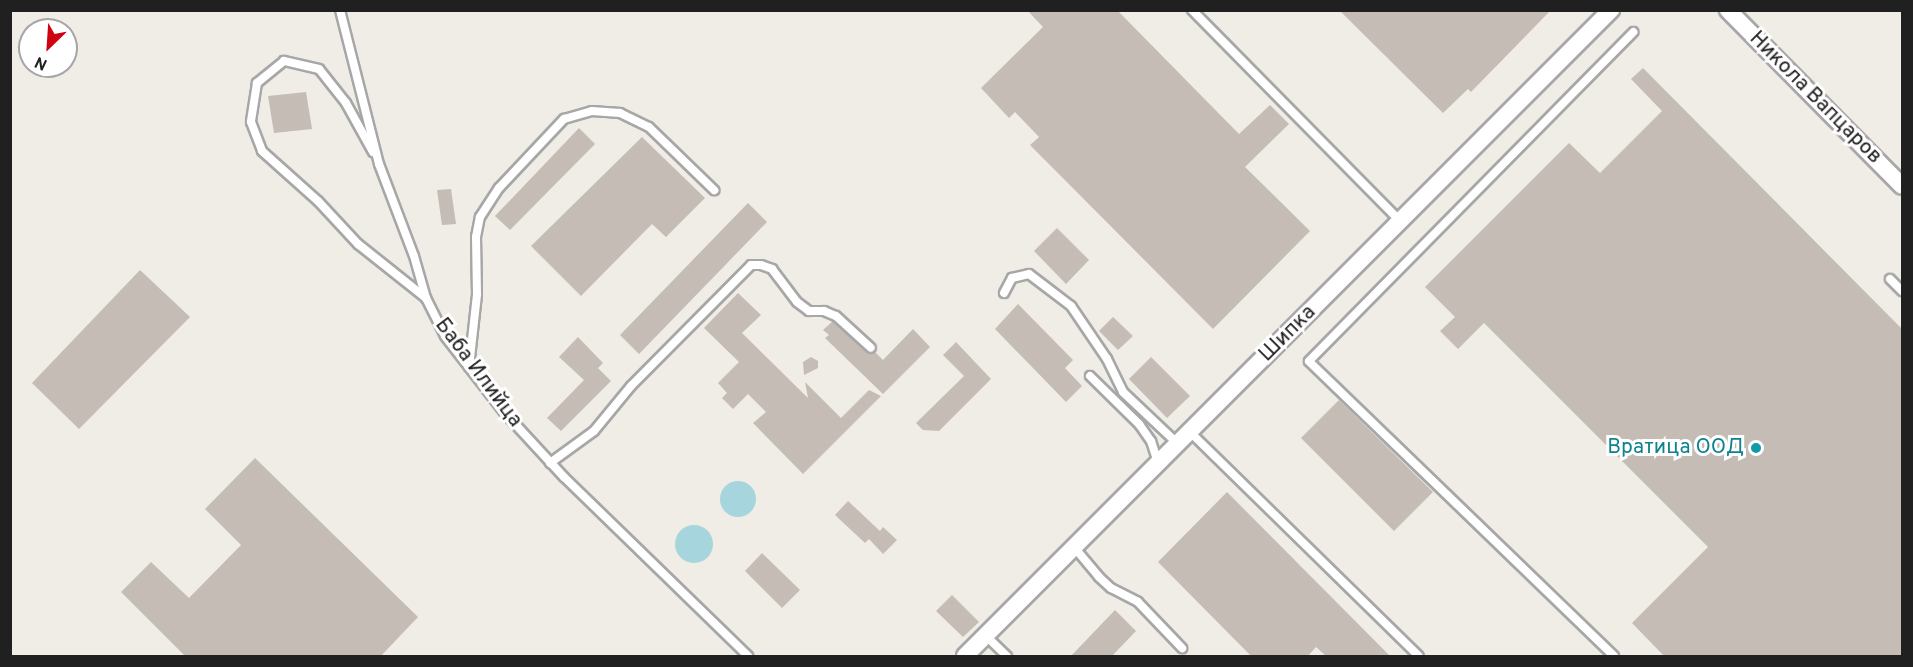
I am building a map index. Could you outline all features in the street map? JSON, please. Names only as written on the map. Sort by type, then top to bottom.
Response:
[{"type":"street","name":"Шипка","points":[[965,657],[1611,10]]},
{"type":"street","name":"Никола Вапцаров","points":[[1728,10],[1902,186]]},
{"type":"lane","name":"Баба Илийца","points":[[340,10],[379,164],[414,256],[426,298],[445,336],[504,412],[550,463],[748,657]]},
{"type":"lane","points":[[1192,10],[1400,221]]},
{"type":"lane","points":[[1614,657],[1309,361],[1634,32]]},
{"type":"lane","points":[[379,164],[346,103],[319,69],[284,61],[257,83],[251,122],[262,151],[318,201],[358,244],[426,298]]},
{"type":"lane","points":[[469,366],[477,294],[476,237],[480,217],[499,188],[564,119],[592,111],[620,113],[648,127],[714,190]]},
{"type":"lane","points":[[550,463],[594,431],[631,386],[752,265],[772,269],[797,302],[810,310],[824,311],[836,316],[871,348]]},
{"type":"lane","points":[[1004,293],[1012,278],[1029,274],[1071,306],[1107,359],[1123,392],[1178,444]]},
{"type":"lane","points":[[1890,279],[1902,291]]},
{"type":"lane","points":[[1090,376],[1139,424],[1151,441],[1158,463]]},
{"type":"lane","points":[[1190,432],[1419,657]]},
{"type":"lane","points":[[1074,547],[1105,583],[1138,602],[1182,648]]},
{"type":"lane","points":[[986,636],[1007,657]]},
{"type":"water","points":[[738,481],[751,486],[756,499],[751,512],[738,517],[725,512],[720,499],[725,486]]},
{"type":"water","points":[[694,525],[707,531],[713,544],[707,557],[694,563],[681,557],[675,544],[681,531]]},
{"type":"building","points":[[1027,10],[1117,10],[1239,134],[1270,105],[1289,124],[1245,167],[1310,231],[1213,329],[1030,145],[1039,137],[1015,112],[1009,118],[981,88],[1043,27]]},
{"type":"building","points":[[1339,10],[1551,10],[1471,92],[1468,89],[1443,113]]},
{"type":"building","name":"Вратица ООД","points":[[1643,68],[1902,329],[1902,657],[1665,657],[1632,623],[1708,547],[1484,323],[1458,349],[1440,331],[1455,317],[1425,287],[1569,143],[1600,173],[1662,111],[1631,79]]},
{"type":"building","points":[[306,92],[312,129],[274,133],[268,96]]},
{"type":"building","points":[[579,128],[595,144],[510,230],[495,216]]},
{"type":"building","points":[[642,137],[705,198],[666,237],[652,224],[581,296],[531,246]]},
{"type":"building","points":[[451,189],[456,224],[442,225],[437,190]]},
{"type":"building","points":[[748,203],[767,222],[639,354],[620,335]]},
{"type":"building","points":[[1057,228],[1089,260],[1066,284],[1034,251]]},
{"type":"building","points":[[140,270],[190,317],[79,429],[32,383]]},
{"type":"building","points":[[738,293],[761,315],[742,333],[808,398],[805,382],[841,418],[869,390],[881,396],[803,474],[753,423],[766,412],[748,394],[733,409],[722,398],[727,393],[718,383],[739,362],[704,328]]},
{"type":"building","points":[[1018,304],[1073,360],[1065,368],[1082,386],[1066,402],[995,329]]},
{"type":"building","points":[[1113,317],[1133,336],[1118,350],[1099,331]]},
{"type":"building","points":[[833,321],[867,353],[875,352],[883,360],[913,329],[930,347],[883,394],[825,338],[829,335],[823,330]]},
{"type":"building","points":[[578,337],[603,363],[598,368],[611,381],[561,431],[547,418],[584,380],[559,357]]},
{"type":"building","points":[[956,342],[991,379],[939,431],[923,430],[916,423],[964,376],[943,355]]},
{"type":"building","points":[[811,357],[818,361],[818,368],[804,375],[803,362]]},
{"type":"building","points":[[1151,357],[1190,396],[1167,418],[1129,379]]},
{"type":"building","points":[[1339,400],[1433,492],[1394,531],[1301,438]]},
{"type":"building","points":[[255,458],[418,617],[380,657],[186,657],[121,592],[151,562],[189,598],[241,545],[205,509]]},
{"type":"building","points":[[1227,492],[1391,657],[1327,657],[1316,647],[1307,657],[1252,657],[1158,562]]},
{"type":"building","points":[[848,501],[880,531],[883,527],[897,540],[883,554],[869,539],[865,543],[835,515]]},
{"type":"building","points":[[762,553],[800,590],[782,608],[745,571]]},
{"type":"building","points":[[952,595],[979,622],[963,637],[936,611]]},
{"type":"building","points":[[1115,610],[1136,631],[1111,657],[1070,657]]},
{"type":"place","name":"Вратица ООД","points":[[1756,448]]}]
